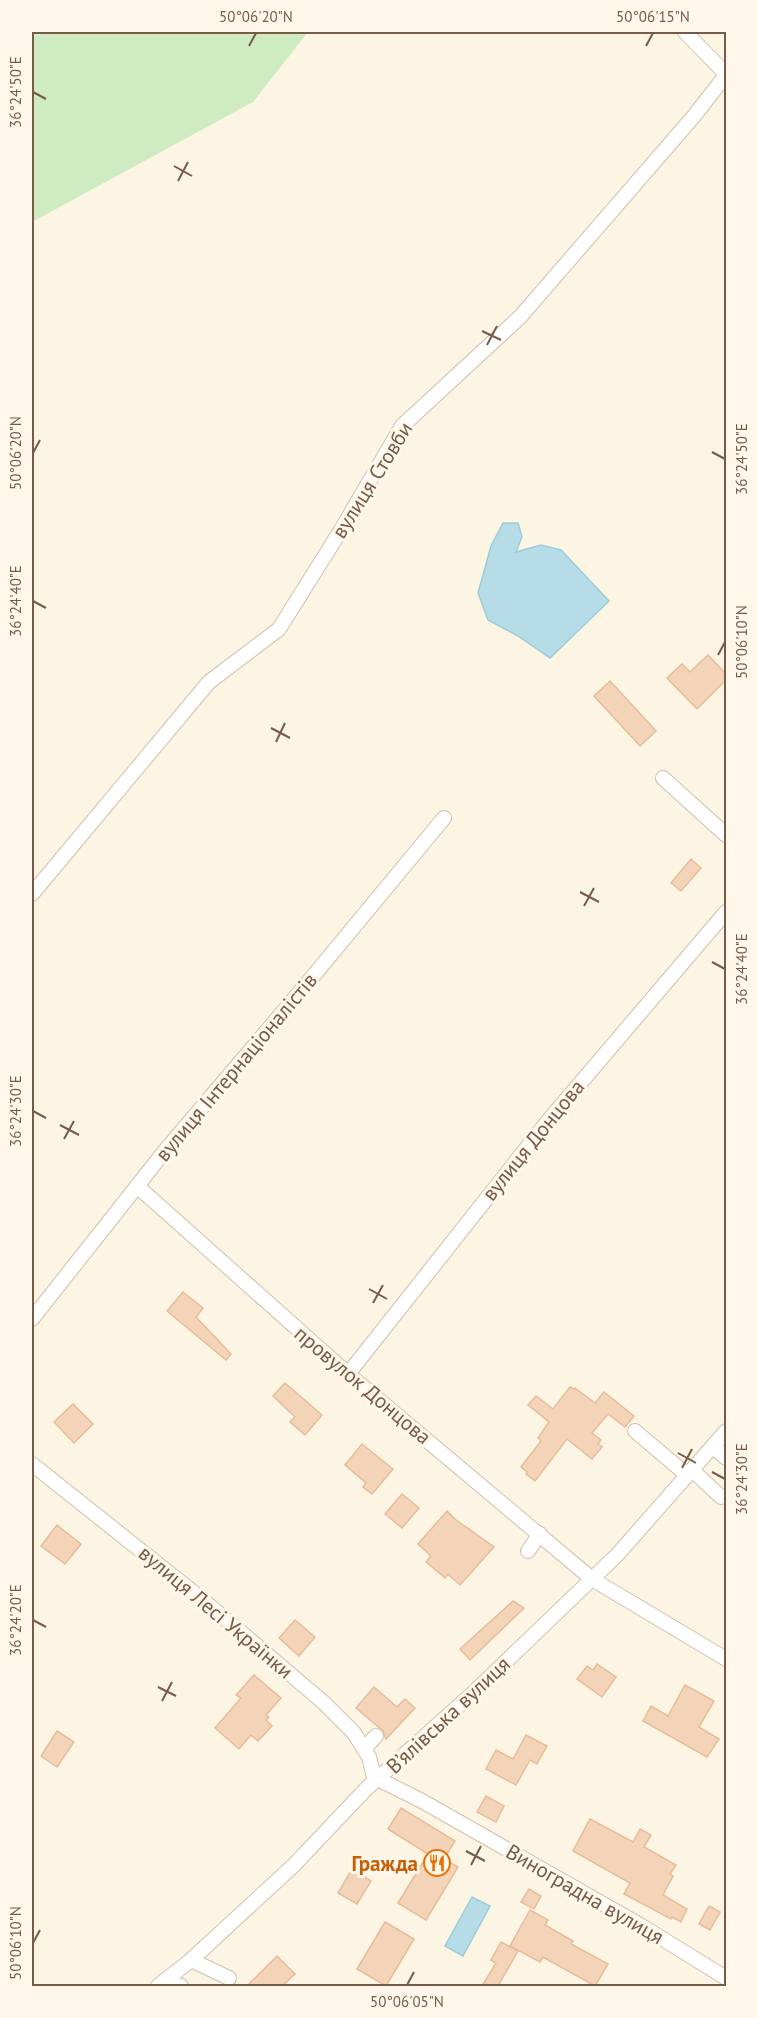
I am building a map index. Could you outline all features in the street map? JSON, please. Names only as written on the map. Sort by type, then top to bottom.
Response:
[{"type":"street","points":[[685,32],[726,74]]},
{"type":"street","name":"вулиця Стовби","points":[[32,894],[208,682],[279,630],[402,426],[520,317],[694,116],[726,74]]},
{"type":"street","points":[[663,778],[726,836]]},
{"type":"street","name":"вулиця Інтернаціоналістів","points":[[32,1319],[137,1186],[444,818]]},
{"type":"street","name":"вулиця Донцова","points":[[348,1374],[548,1121],[726,912]]},
{"type":"street","name":"провулок Донцова","points":[[137,1186],[348,1374],[592,1579],[726,1659]]},
{"type":"street","points":[[634,1431],[721,1497]]},
{"type":"street","name":"В’ялівська вулиця","points":[[161,1984],[191,1960],[294,1865],[366,1789],[471,1695],[618,1554],[726,1431]]},
{"type":"street","points":[[713,1446],[726,1458]]},
{"type":"street","name":"вулиця Лесі Українки","points":[[32,1464],[317,1690],[354,1733],[373,1767],[377,1780]]},
{"type":"street","points":[[528,1551],[540,1534]]},
{"type":"street","points":[[364,1749],[376,1737]]},
{"type":"street","name":"Виноградна вулиця","points":[[377,1780],[422,1801],[640,1924],[726,1978]]},
{"type":"street","points":[[191,1960],[229,1978]]},
{"type":"street","points":[[161,1984],[181,1986]]},
{"type":"green space","points":[[32,32],[308,32],[253,102],[32,222]]},
{"type":"water","points":[[503,523],[518,523],[522,537],[516,552],[541,545],[561,550],[609,601],[550,658],[518,636],[488,620],[478,593],[491,546]]},
{"type":"water","points":[[472,1897],[490,1906],[463,1956],[445,1946]]},
{"type":"building","points":[[708,655],[726,674],[726,680],[697,709],[667,678],[682,664],[690,672]]},
{"type":"building","points":[[610,681],[656,731],[640,746],[594,696]]},
{"type":"building","points":[[691,859],[701,868],[681,891],[671,883]]},
{"type":"building","points":[[183,1292],[203,1308],[196,1317],[231,1354],[226,1360],[167,1311]]},
{"type":"building","points":[[285,1383],[322,1415],[305,1435],[290,1422],[295,1417],[273,1396]]},
{"type":"building","points":[[570,1387],[575,1388],[595,1403],[604,1392],[634,1416],[625,1427],[608,1414],[592,1433],[601,1440],[598,1444],[602,1447],[592,1459],[567,1439],[535,1481],[521,1467],[541,1441],[538,1438],[549,1422],[528,1405],[536,1396],[553,1409]]},
{"type":"building","points":[[73,1404],[93,1424],[74,1443],[54,1422]]},
{"type":"building","points":[[362,1444],[393,1469],[372,1494],[363,1487],[366,1483],[345,1465]]},
{"type":"building","points":[[402,1494],[419,1508],[402,1528],[385,1514]]},
{"type":"building","points":[[447,1511],[494,1547],[460,1585],[448,1574],[445,1578],[426,1562],[431,1556],[418,1544]]},
{"type":"building","points":[[57,1525],[81,1544],[65,1564],[41,1546]]},
{"type":"building","points":[[513,1601],[524,1608],[470,1660],[460,1649]]},
{"type":"building","points":[[295,1620],[315,1637],[299,1656],[279,1638]]},
{"type":"building","points":[[597,1664],[616,1677],[602,1697],[577,1679],[587,1666],[593,1670]]},
{"type":"building","points":[[254,1675],[281,1698],[266,1715],[269,1717],[266,1720],[272,1726],[258,1741],[251,1735],[239,1749],[215,1728],[241,1698],[236,1695]]},
{"type":"building","points":[[685,1685],[714,1701],[699,1727],[719,1739],[707,1757],[643,1721],[651,1706],[668,1716]]},
{"type":"building","points":[[374,1687],[397,1707],[405,1699],[415,1708],[386,1739],[382,1730],[356,1708]]},
{"type":"building","points":[[57,1731],[74,1742],[57,1767],[41,1756]]},
{"type":"building","points":[[526,1735],[547,1746],[537,1764],[530,1760],[516,1785],[486,1769],[496,1750],[513,1759]]},
{"type":"building","points":[[486,1796],[504,1806],[496,1822],[477,1812]]},
{"type":"building","name":"Гражда","points":[[401,1808],[455,1841],[444,1859],[458,1867],[426,1920],[398,1903],[428,1854],[388,1829]]},
{"type":"building","points":[[590,1819],[633,1842],[640,1829],[651,1835],[644,1847],[676,1865],[670,1874],[673,1876],[663,1895],[687,1909],[681,1922],[624,1894],[630,1883],[573,1851]]},
{"type":"building","points":[[352,1869],[371,1881],[357,1904],[338,1893]]},
{"type":"building","points":[[529,1889],[541,1896],[534,1909],[521,1902]]},
{"type":"building","points":[[709,1906],[720,1912],[710,1930],[699,1924]]},
{"type":"building","points":[[530,1910],[548,1920],[545,1925],[573,1941],[571,1944],[608,1964],[595,1986],[543,1957],[540,1962],[510,1946]]},
{"type":"building","points":[[385,1922],[414,1939],[386,1986],[357,1969]]},
{"type":"building","points":[[501,1942],[518,1951],[498,1986],[482,1986],[496,1963],[491,1960]]},
{"type":"building","points":[[277,1956],[295,1974],[282,1986],[247,1986]]},
{"type":"place","name":"Гражда","points":[[437,1863]]}]
